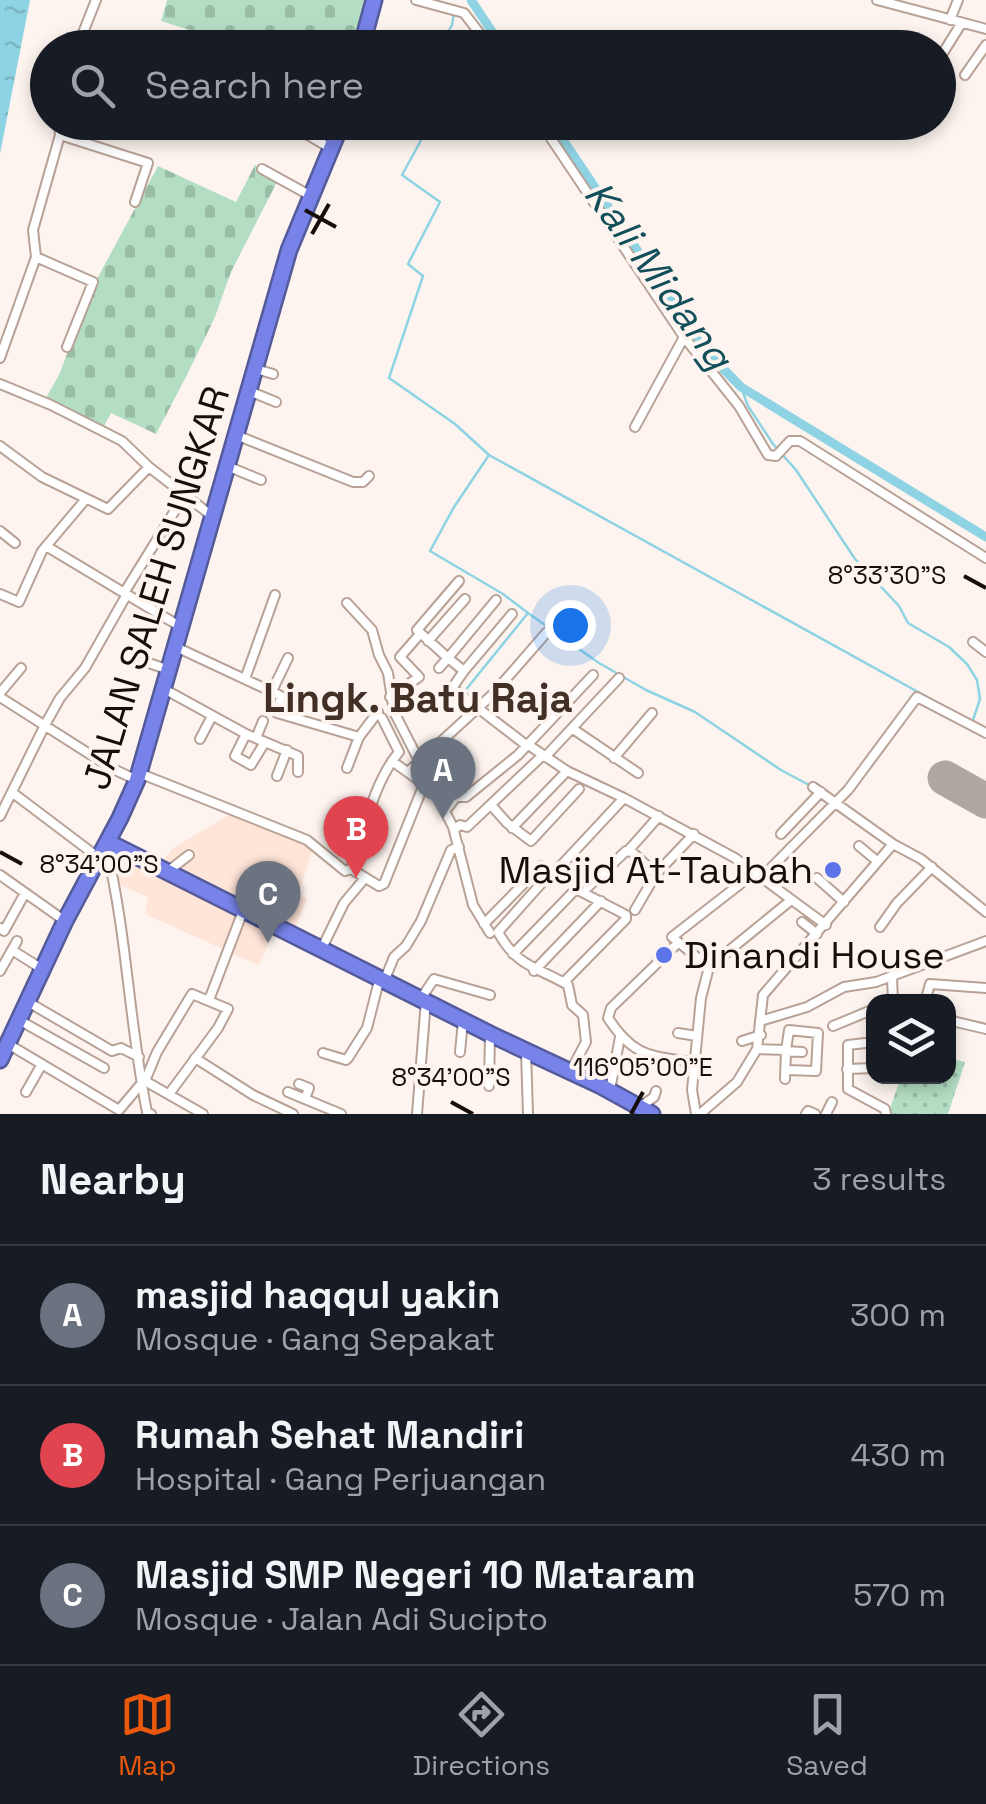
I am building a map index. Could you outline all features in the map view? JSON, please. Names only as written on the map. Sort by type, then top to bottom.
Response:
[{"type":"highway","points":[[366,30],[374,0]]},
{"type":"highway","name":"JALAN SALEH SUNGKAR","points":[[0,1060],[138,776],[289,250],[335,140]]},
{"type":"highway","points":[[104,849],[167,872],[646,1110]]},
{"type":"street","points":[[84,30],[96,0]]},
{"type":"street","points":[[416,0],[455,10],[471,19],[479,30]]},
{"type":"street","points":[[950,20],[958,0]]},
{"type":"street","points":[[881,1],[986,29]]},
{"type":"street","points":[[956,32],[961,24]]},
{"type":"street","points":[[965,75],[986,45]]},
{"type":"street","points":[[0,358],[36,257],[32,230],[58,140]]},
{"type":"street","points":[[78,140],[148,163],[135,202]]},
{"type":"street","points":[[318,140],[332,148]]},
{"type":"street","points":[[552,140],[684,338],[739,406],[768,455],[773,457],[791,440],[800,442],[986,558]]},
{"type":"street","points":[[262,169],[311,196]]},
{"type":"street","points":[[36,257],[93,282],[67,347]]},
{"type":"street","points":[[635,427],[684,338]]},
{"type":"street","points":[[256,369],[273,374]]},
{"type":"street","points":[[0,384],[122,441],[149,468],[212,516]]},
{"type":"street","points":[[249,391],[276,402]]},
{"type":"street","points":[[236,435],[353,482],[363,482],[369,476]]},
{"type":"street","points":[[0,446],[42,477],[84,500],[109,508],[149,468]]},
{"type":"street","points":[[228,466],[261,480]]},
{"type":"street","points":[[0,816],[60,698],[85,668],[184,496]]},
{"type":"street","points":[[0,594],[18,602],[46,546],[84,500]]},
{"type":"street","points":[[0,531],[15,543]]},
{"type":"street","points":[[46,546],[181,626]]},
{"type":"street","points":[[458,581],[418,628],[428,642],[464,672]]},
{"type":"street","points":[[245,679],[275,595]]},
{"type":"street","points":[[428,642],[465,599]]},
{"type":"street","points":[[439,668],[496,600]]},
{"type":"street","points":[[346,603],[372,630],[378,655],[388,673],[390,697],[446,810],[473,906],[490,933]]},
{"type":"street","points":[[512,614],[452,690],[567,771],[735,858],[826,926]]},
{"type":"street","points":[[409,771],[493,694],[547,632]]},
{"type":"street","points":[[390,697],[419,677],[400,657],[420,634]]},
{"type":"street","points":[[973,642],[986,652]]},
{"type":"street","points":[[176,646],[282,697],[277,713],[359,737]]},
{"type":"street","points":[[272,691],[288,658]]},
{"type":"street","points":[[143,661],[170,670]]},
{"type":"street","points":[[22,668],[0,695],[113,770],[307,840],[345,871],[351,869],[382,886],[424,784],[392,761]]},
{"type":"street","points":[[446,810],[456,797],[466,798],[526,744],[592,676]]},
{"type":"street","points":[[454,830],[467,827],[491,805],[573,729],[619,678]]},
{"type":"street","points":[[483,686],[493,694]]},
{"type":"street","points":[[164,689],[246,734],[300,757],[298,772]]},
{"type":"street","points":[[696,1064],[639,1052],[620,1037],[608,1018],[611,1008],[675,940],[810,832],[848,790],[918,697],[986,733]]},
{"type":"street","points":[[0,713],[9,703]]},
{"type":"street","points":[[614,758],[652,712]]},
{"type":"street","points":[[347,768],[359,737],[380,715],[398,752]]},
{"type":"street","points":[[200,739],[212,716]]},
{"type":"street","points":[[246,734],[235,756],[251,765],[261,740],[263,721]]},
{"type":"street","points":[[573,729],[638,774]]},
{"type":"street","points":[[351,869],[392,761],[410,743]]},
{"type":"street","points":[[582,753],[591,743]]},
{"type":"street","points":[[277,776],[287,750]]},
{"type":"street","points":[[512,828],[567,771]]},
{"type":"street","points":[[491,805],[512,828],[532,841],[579,790]]},
{"type":"street","points":[[781,834],[817,790],[892,844],[932,867],[986,912]]},
{"type":"street","points":[[13,793],[104,849],[148,1113]]},
{"type":"street","points":[[570,1072],[586,1045],[582,1014],[572,1005],[569,988],[564,982],[534,971],[513,954],[498,930],[624,798]]},
{"type":"street","points":[[588,887],[659,816]]},
{"type":"street","points":[[635,910],[656,874],[694,834]]},
{"type":"street","points":[[790,901],[709,967],[702,988],[692,1102],[698,1114],[737,1082],[757,1049],[763,995],[826,926],[892,844]]},
{"type":"street","points":[[859,846],[877,861]]},
{"type":"street","points":[[323,1053],[346,1060],[367,1028],[382,978],[416,932],[450,850],[459,848]]},
{"type":"street","points":[[628,850],[656,874]]},
{"type":"street","points":[[167,872],[190,855]]},
{"type":"street","points":[[484,924],[542,866]]},
{"type":"street","points":[[880,926],[896,903],[932,867]]},
{"type":"street","points":[[0,875],[65,920]]},
{"type":"street","points":[[322,948],[344,904],[366,878]]},
{"type":"street","points":[[817,878],[844,902]]},
{"type":"street","points":[[970,896],[980,887]]},
{"type":"street","points":[[513,954],[573,890],[626,915],[564,982]]},
{"type":"street","points":[[2,930],[24,893]]},
{"type":"street","points":[[534,971],[601,900]]},
{"type":"street","points":[[209,1000],[244,910]]},
{"type":"street","points":[[802,922],[818,934]]},
{"type":"street","points":[[675,940],[709,967]]},
{"type":"street","points":[[0,971],[17,941]]},
{"type":"street","points":[[760,1021],[807,1006],[844,987],[892,976],[986,941]]},
{"type":"street","points":[[0,949],[43,970]]},
{"type":"street","points":[[892,976],[892,994]]},
{"type":"street","points":[[416,1114],[424,999],[433,979],[490,995]]},
{"type":"street","points":[[927,994],[930,984],[986,988]]},
{"type":"street","points":[[6,1041],[119,1110],[142,1081],[190,996],[196,994],[229,1012],[170,1094]]},
{"type":"street","points":[[28,1002],[112,1051],[120,1048],[139,1057]]},
{"type":"street","points":[[832,1026],[866,1012]]},
{"type":"street","points":[[19,1020],[104,1068]]},
{"type":"street","points":[[460,1052],[463,1020]]},
{"type":"street","points":[[956,1022],[986,1029]]},
{"type":"street","points":[[790,1030],[818,1033],[816,1071],[786,1075],[786,1051],[790,1030]]},
{"type":"street","points":[[678,1033],[698,1036]]},
{"type":"street","points":[[489,1086],[490,1034]]},
{"type":"street","points":[[742,1041],[761,1035]]},
{"type":"street","points":[[610,1090],[620,1037]]},
{"type":"street","points":[[866,1043],[848,1046],[848,1089],[885,1109],[886,1114]]},
{"type":"street","points":[[586,1045],[598,1050]]},
{"type":"street","points":[[757,1049],[802,1052]]},
{"type":"street","points":[[526,1052],[528,1114]]},
{"type":"street","points":[[195,1058],[253,1095],[294,1114]]},
{"type":"street","points":[[26,1092],[42,1064]]},
{"type":"street","points":[[847,1069],[866,1068]]},
{"type":"street","points":[[142,1081],[197,1112]]},
{"type":"street","points":[[299,1084],[308,1088],[305,1099]]},
{"type":"street","points":[[646,1110],[656,1091]]},
{"type":"street","points":[[288,1092],[323,1111],[341,1114]]},
{"type":"street","points":[[826,1114],[832,1102]]},
{"type":"street","points":[[806,1114],[816,1114]]},
{"type":"shaded area","points":[[232,813],[314,845],[298,895],[307,898],[295,930],[162,862],[172,849]]},
{"type":"shaded area","points":[[110,850],[274,932],[258,965],[145,914],[148,897],[116,883]]},
{"type":"green space","points":[[167,0],[368,0],[358,30],[189,30],[161,21]]},
{"type":"green space","points":[[255,165],[279,178],[156,434],[111,413],[104,426],[46,398],[59,375],[92,288],[158,166],[236,202]]},
{"type":"green space","points":[[956,1060],[965,1062],[948,1114],[888,1114],[899,1084],[956,1084]]},
{"type":"water","points":[[0,0],[30,0],[0,154]]},
{"type":"waterway","name":"Kali Midang","points":[[471,0],[491,30]]},
{"type":"waterway","points":[[449,30],[454,13]]},
{"type":"waterway","points":[[421,140],[402,175],[440,202],[408,264],[423,276],[389,378],[455,424],[489,455],[976,724]]},
{"type":"waterway","name":"Kali Midang","points":[[563,140],[703,348],[741,387],[986,537]]},
{"type":"waterway","points":[[741,387],[748,406],[773,444],[796,470],[855,559],[899,606],[908,623],[949,647],[967,664],[977,680],[980,699],[973,720]]},
{"type":"waterway","points":[[464,692],[528,613],[430,551],[489,455]]},
{"type":"waterway","points":[[528,613],[599,663],[695,712],[809,785]]},
{"type":"runway","points":[[945,778],[986,801]]},
{"type":"place","name":"masjid haqqul yakin","points":[[443,819]]},
{"type":"place","name":"Masjid At-Taubah","points":[[833,870]]},
{"type":"place","name":"Rumah Sehat Mandiri","points":[[356,878]]},
{"type":"place","name":"Masjid SMP Negeri 10 Mataram","points":[[268,943]]},
{"type":"place","name":"Dinandi House","points":[[664,955]]},
{"type":"district","name":"Lingk. Batu Raja","points":[[418,698]]}]
